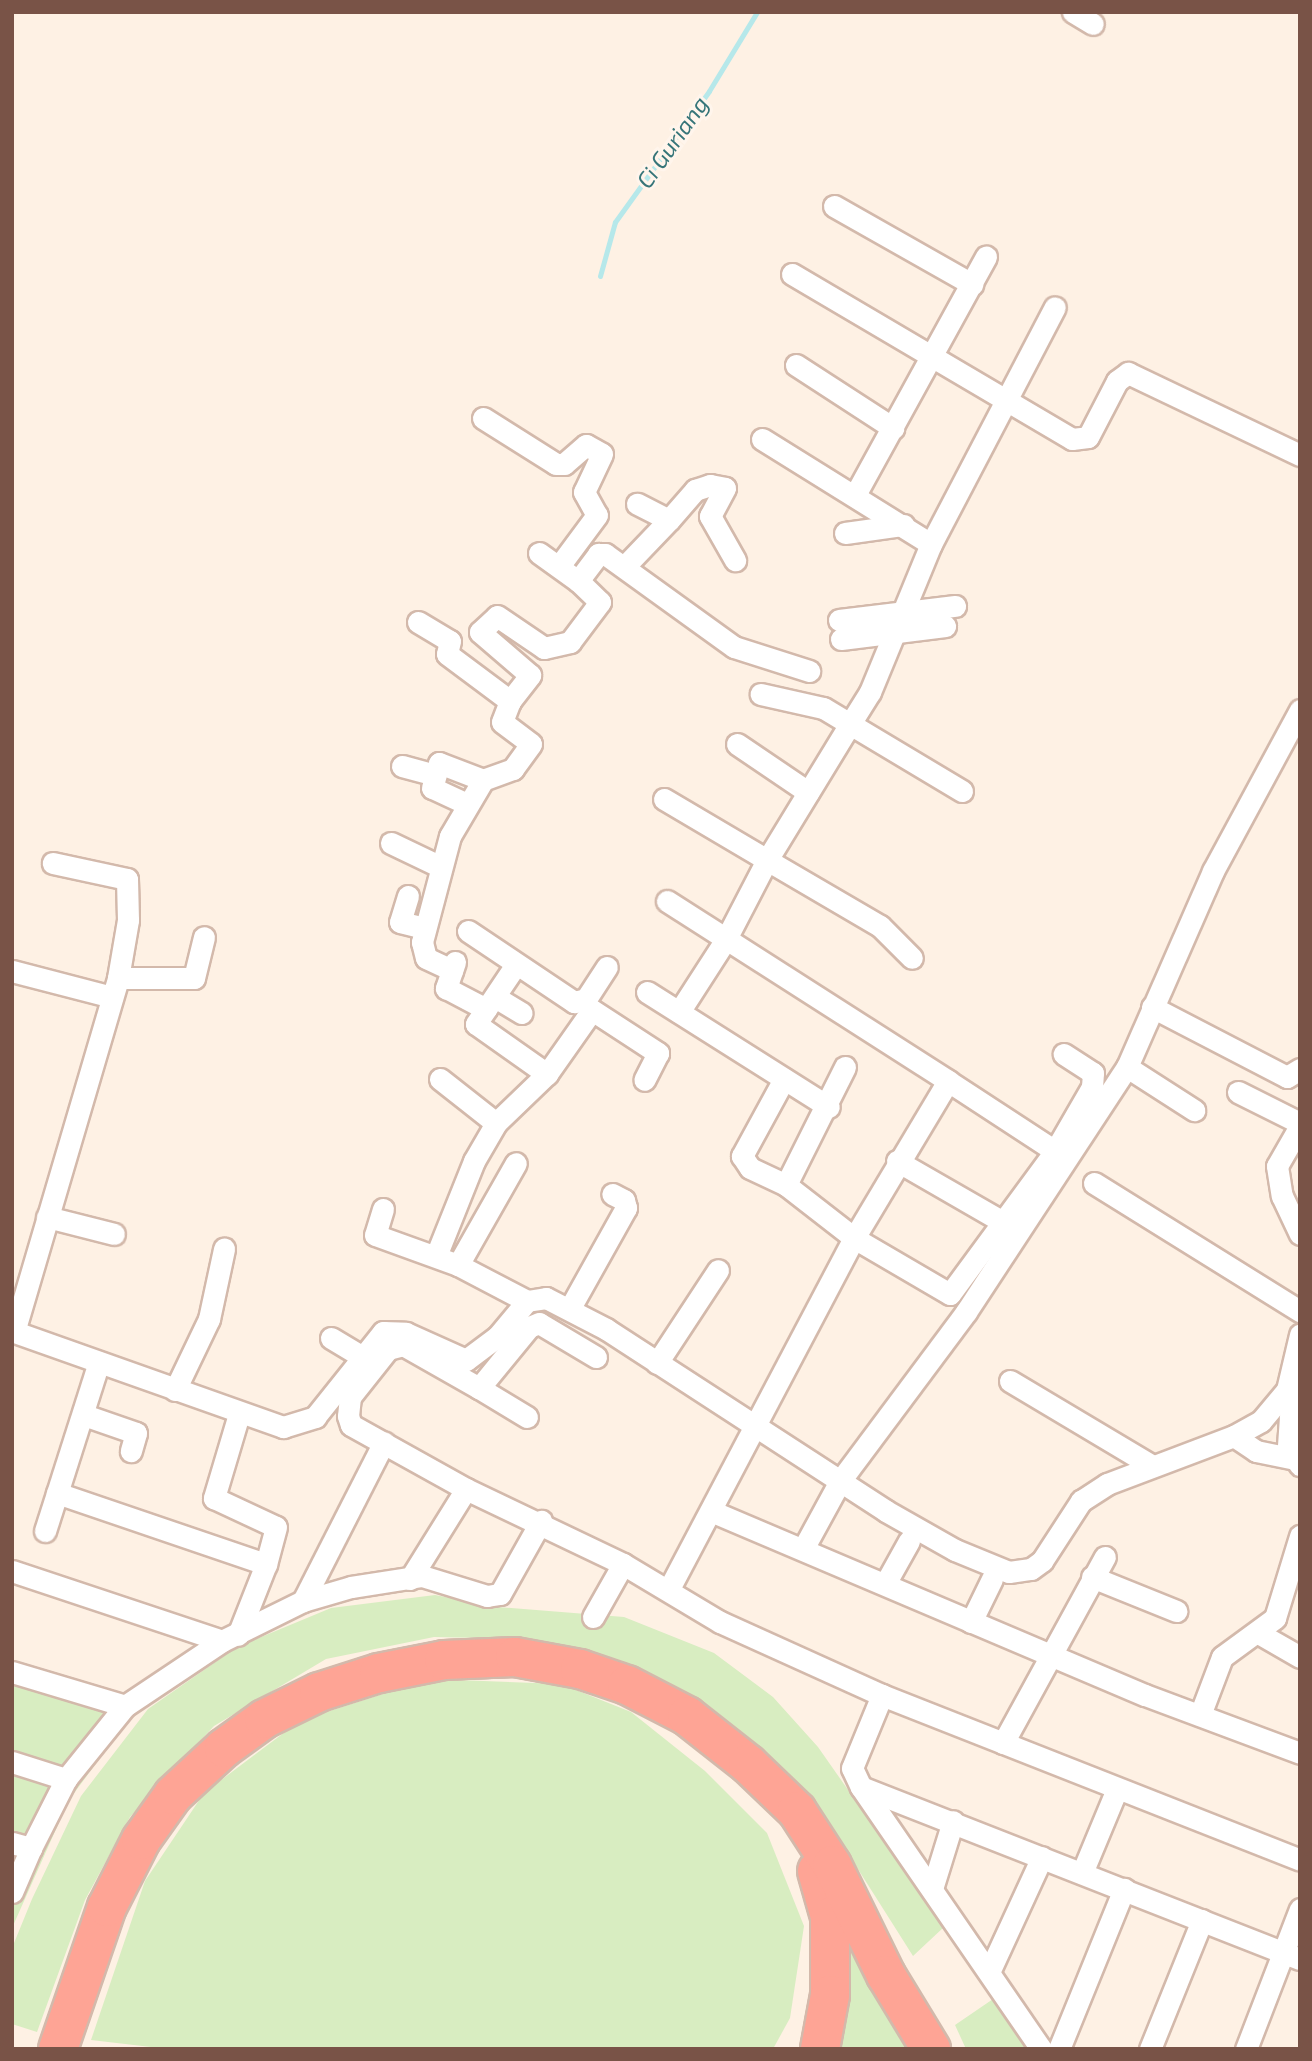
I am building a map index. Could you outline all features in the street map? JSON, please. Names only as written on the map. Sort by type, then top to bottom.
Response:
[{"type":"highway","points":[[61,2040],[107,1907],[141,1840],[173,1795],[264,1719],[319,1692],[379,1673],[444,1660],[515,1657],[580,1669],[627,1685],[687,1716],[766,1781],[797,1811],[832,1865],[886,1975],[931,2049]]},
{"type":"highway","points":[[766,1781],[819,1876],[830,1917],[830,1995],[820,2049]]},
{"type":"street","points":[[1073,12],[1093,24]]},
{"type":"street","points":[[834,206],[972,284]]},
{"type":"street","points":[[855,495],[934,358],[986,257]]},
{"type":"street","points":[[792,274],[1006,400],[1081,440],[1088,438],[1116,381],[1128,373],[1300,455]]},
{"type":"street","points":[[679,1012],[726,939],[767,860],[850,724],[895,635],[931,544],[1055,307]]},
{"type":"street","points":[[796,365],[893,428]]},
{"type":"street","points":[[482,418],[556,464],[564,464],[586,446],[601,453],[584,492],[597,515],[560,565]]},
{"type":"street","points":[[762,439],[931,544]]},
{"type":"street","points":[[624,567],[695,490],[710,485],[725,488],[710,516],[735,560]]},
{"type":"street","points":[[637,504],[669,520]]},
{"type":"street","points":[[845,533],[902,525]]},
{"type":"street","points":[[522,1013],[446,988],[454,966],[424,956],[424,928],[441,867],[467,804],[483,780],[513,769],[530,748],[530,741],[502,722],[509,701],[530,676],[480,637],[480,632],[497,615],[544,648],[570,642],[600,602],[560,565],[538,553]]},
{"type":"street","points":[[578,581],[599,553],[624,567],[734,647],[808,671]]},
{"type":"street","points":[[945,626],[895,635],[840,629],[904,611],[955,606]]},
{"type":"street","points":[[418,622],[450,641],[447,654],[509,701]]},
{"type":"street","points":[[761,694],[823,708],[962,790]]},
{"type":"street","points":[[803,1549],[839,1481],[966,1312],[1127,1067],[1213,871],[1300,710]]},
{"type":"street","points":[[737,744],[807,792]]},
{"type":"street","points":[[467,804],[432,788],[440,763],[483,780]]},
{"type":"street","points":[[402,766],[435,775]]},
{"type":"street","points":[[664,799],[880,926],[912,958]]},
{"type":"street","points":[[391,843],[441,867]]},
{"type":"street","points":[[53,863],[127,879],[128,920],[115,988],[13,1331],[239,1414],[273,1425],[296,1426],[315,1417],[361,1356],[377,1327],[406,1333],[466,1360],[497,1337],[527,1301],[538,1296],[570,1308],[756,1429],[955,1550],[996,1568],[1022,1572],[1042,1561],[1082,1501],[1151,1465],[1234,1436],[1261,1421],[1287,1390],[1300,1335]]},
{"type":"street","points":[[408,896],[400,922],[424,928]]},
{"type":"street","points":[[667,901],[1055,1151]]},
{"type":"street","points":[[468,931],[515,966],[574,1002],[586,999],[607,967]]},
{"type":"street","points":[[12,971],[115,988],[194,978],[204,937]]},
{"type":"street","points":[[515,966],[476,1024],[547,1074]]},
{"type":"street","points":[[647,992],[829,1107]]},
{"type":"street","points":[[1152,1007],[1287,1077],[1300,1069]]},
{"type":"street","points":[[436,1256],[474,1161],[496,1123],[547,1074],[592,1010],[658,1053],[644,1080]]},
{"type":"street","points":[[784,1079],[742,1156],[750,1168],[786,1185],[854,1238],[950,1294],[1005,1223],[1055,1151],[1094,1078],[1064,1054]]},
{"type":"street","points":[[786,1185],[829,1107],[845,1067]]},
{"type":"street","points":[[1127,1067],[1194,1110]]},
{"type":"street","points":[[440,1079],[496,1123]]},
{"type":"street","points":[[669,1589],[756,1429],[854,1238],[897,1161],[948,1080]]},
{"type":"street","points":[[1238,1092],[1300,1125],[1277,1166],[1282,1196],[1300,1234]]},
{"type":"street","points":[[897,1161],[1005,1223]]},
{"type":"street","points":[[458,1265],[516,1163]]},
{"type":"street","points":[[1094,1183],[1300,1311]]},
{"type":"street","points":[[570,1308],[626,1208],[624,1200],[612,1194]]},
{"type":"street","points":[[383,1209],[375,1235],[458,1265],[527,1301]]},
{"type":"street","points":[[47,1217],[114,1234]]},
{"type":"street","points":[[175,1390],[209,1320],[224,1249]]},
{"type":"street","points":[[657,1363],[718,1270]]},
{"type":"street","points":[[479,1388],[529,1327],[540,1324],[596,1357]]},
{"type":"street","points":[[331,1338],[361,1356]]},
{"type":"street","points":[[527,1417],[416,1349],[403,1345],[388,1349],[350,1397],[348,1416],[351,1425],[466,1489],[541,1521],[669,1589],[720,1622],[882,1695],[1300,1860]]},
{"type":"street","points":[[45,1531],[99,1362]]},
{"type":"street","points":[[1010,1381],[1151,1465]]},
{"type":"street","points":[[1298,1462],[1288,1448],[1290,1416],[1300,1392]]},
{"type":"street","points":[[230,1638],[265,1564],[276,1527],[214,1498],[239,1414]]},
{"type":"street","points":[[84,1415],[136,1433],[131,1451]]},
{"type":"street","points":[[1234,1436],[1256,1451],[1298,1462]]},
{"type":"street","points":[[303,1601],[384,1442]]},
{"type":"street","points":[[410,1579],[466,1489]]},
{"type":"street","points":[[57,1493],[265,1564]]},
{"type":"street","points":[[711,1511],[1154,1698],[1300,1753]]},
{"type":"street","points":[[12,1892],[21,1846],[66,1779],[125,1706],[230,1638],[303,1601],[351,1587],[433,1577],[487,1596],[500,1594],[541,1521]]},
{"type":"street","points":[[1200,1715],[1222,1657],[1259,1634],[1275,1618],[1300,1536]]},
{"type":"street","points":[[885,1584],[909,1541]]},
{"type":"street","points":[[1003,1743],[1105,1558]]},
{"type":"street","points":[[593,1617],[623,1564]]},
{"type":"street","points":[[12,1571],[230,1638]]},
{"type":"street","points":[[1093,1577],[1176,1611]]},
{"type":"street","points":[[971,1622],[992,1579]]},
{"type":"street","points":[[1259,1634],[1300,1657]]},
{"type":"street","points":[[12,1672],[125,1706]]},
{"type":"street","points":[[882,1695],[852,1768],[861,1787],[990,1970],[1041,2049]]},
{"type":"street","points":[[12,1762],[66,1779]]},
{"type":"street","points":[[861,1787],[1292,1955]]},
{"type":"street","points":[[1082,1873],[1117,1789]]},
{"type":"street","points":[[932,1889],[953,1821]]},
{"type":"street","points":[[990,1970],[1042,1857]]},
{"type":"street","points":[[1059,2049],[1124,1889]]},
{"type":"street","points":[[1246,2049],[1292,1955],[1300,1909]]},
{"type":"street","points":[[1150,2049],[1202,1920]]},
{"type":"green space","points":[[435,1595],[497,1607],[624,1617],[714,1653],[773,1697],[818,1747],[944,1927],[913,1956],[844,1847],[796,1781],[720,1715],[633,1665],[534,1639],[434,1637],[326,1659],[214,1726],[130,1817],[85,1900],[37,2032],[12,2024],[12,1948],[32,1899],[81,1796],[148,1709],[237,1647],[331,1608]]},
{"type":"green space","points":[[12,1673],[134,1712],[69,1800],[12,1928]]},
{"type":"green space","points":[[430,1679],[561,1684],[631,1712],[705,1771],[767,1833],[804,1926],[790,2018],[773,2049],[168,2049],[91,2040],[145,1881],[204,1793],[301,1720]]},
{"type":"green space","points":[[845,1939],[868,1975],[914,2049],[839,2049]]},
{"type":"green space","points":[[996,1997],[1027,2049],[966,2049],[955,2025]]},
{"type":"waterway","name":"Ci Guriang","points":[[600,276],[615,222],[709,91],[757,12]]}]
